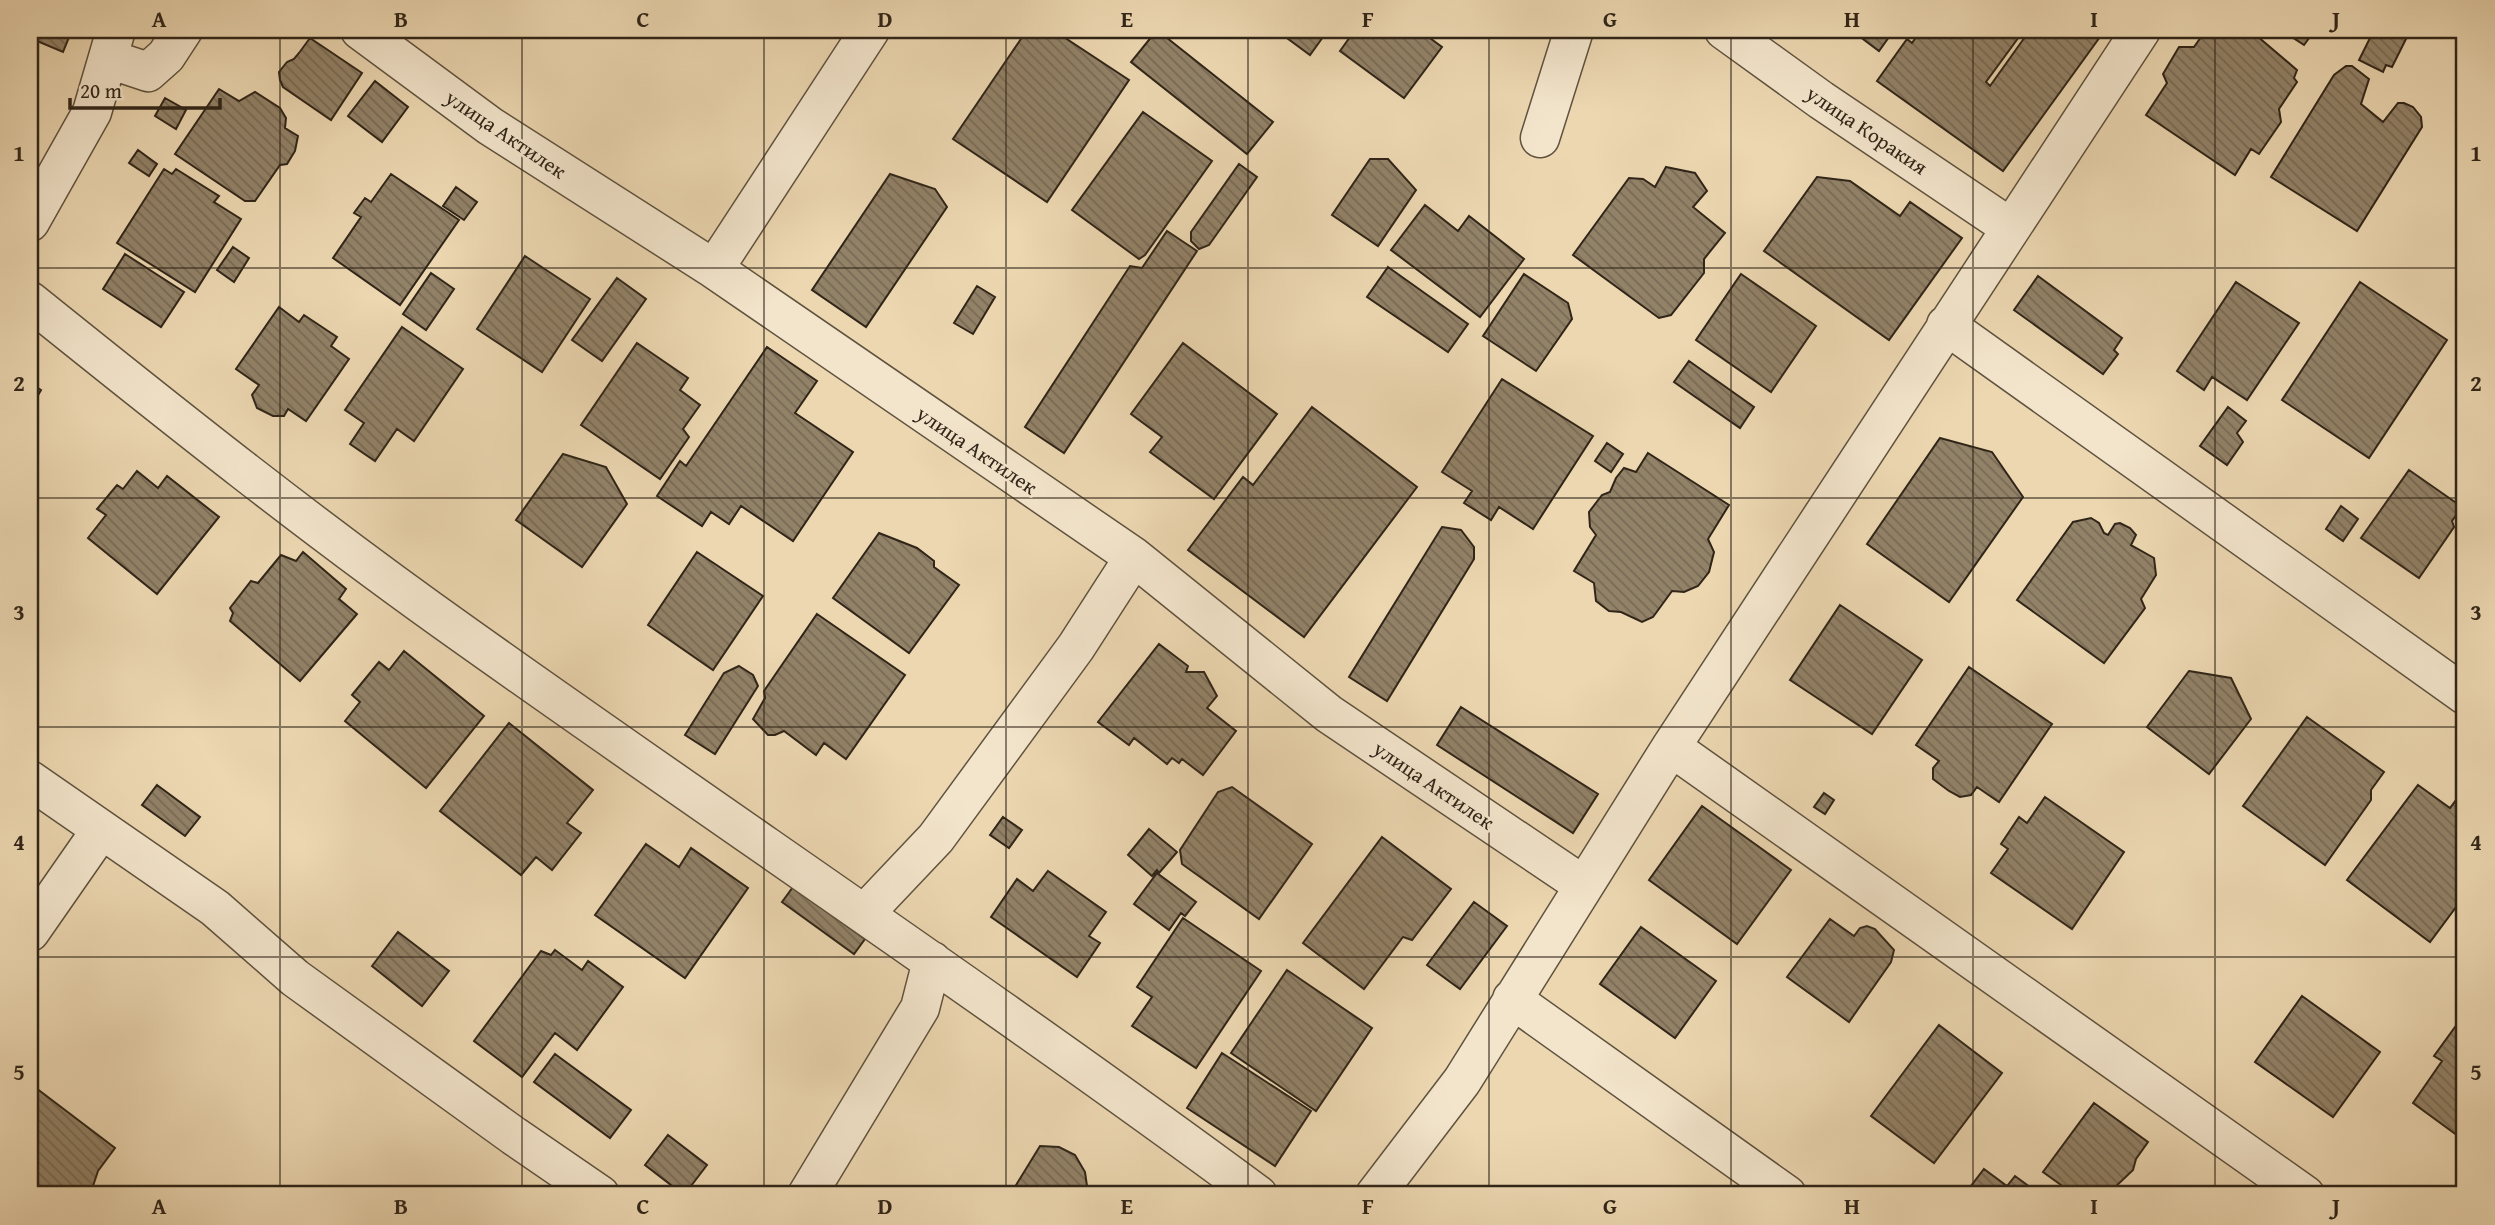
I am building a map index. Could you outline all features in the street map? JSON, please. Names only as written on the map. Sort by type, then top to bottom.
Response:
[{"type":"street","points":[[30,222],[92,112],[112,45],[148,72],[166,56],[183,30]]},
{"type":"street","name":"улица Актилек","points":[[360,30],[490,126],[714,269],[1134,557],[1329,714],[1583,885]]},
{"type":"street","points":[[714,269],[870,30]]},
{"type":"street","points":[[1540,138],[1574,30]]},
{"type":"street","name":"улица Коракия","points":[[1724,30],[1821,100],[2011,228]]},
{"type":"street","points":[[1375,1195],[1461,1081],[1671,747],[2141,30]]},
{"type":"street","points":[[30,301],[254,480],[452,626],[932,961],[1258,1195]]},
{"type":"street","points":[[1946,325],[2465,695]]},
{"type":"street","points":[[864,914],[936,838],[1076,647],[1134,557]]},
{"type":"street","points":[[1671,747],[2305,1195]]},
{"type":"street","points":[[30,780],[215,908],[295,978],[600,1195]]},
{"type":"street","points":[[30,932],[101,830]]},
{"type":"street","points":[[807,1195],[919,1008],[932,961]]},
{"type":"street","points":[[1512,999],[1787,1195]]},
{"type":"building","points":[[30,30],[72,30],[63,52],[30,38]]},
{"type":"building","points":[[1027,30],[1053,30],[1129,80],[1047,202],[953,139]]},
{"type":"building","points":[[1157,30],[1273,122],[1247,154],[1131,62]]},
{"type":"building","points":[[1276,30],[1328,30],[1310,55]]},
{"type":"building","points":[[1355,30],[1419,30],[1442,47],[1404,98],[1340,51]]},
{"type":"building","points":[[1851,30],[1894,30],[1879,51]]},
{"type":"building","points":[[1921,30],[2024,30],[1986,82],[1990,86],[2030,30],[2105,30],[2003,171],[1877,81],[1907,39],[1912,43]]},
{"type":"building","points":[[2206,30],[2256,30],[2257,36],[2297,70],[2294,78],[2297,82],[2279,109],[2281,122],[2259,154],[2251,149],[2235,175],[2146,115],[2167,83],[2163,74],[2179,47],[2194,47]]},
{"type":"building","points":[[2281,30],[2315,30],[2304,45]]},
{"type":"building","points":[[2374,30],[2410,31],[2392,67],[2386,65],[2383,72],[2359,60]]},
{"type":"building","points":[[310,38],[362,73],[331,120],[283,87],[280,80],[279,72],[287,62],[294,59]]},
{"type":"building","points":[[2346,66],[2352,66],[2369,79],[2361,104],[2383,122],[2398,103],[2404,103],[2413,107],[2421,117],[2422,127],[2357,231],[2271,177],[2334,75]]},
{"type":"building","points":[[375,81],[408,107],[382,142],[348,116]]},
{"type":"building","points":[[219,89],[239,101],[255,92],[280,108],[286,118],[285,128],[298,136],[295,151],[287,164],[280,165],[255,201],[245,201],[175,154]]},
{"type":"building","points":[[165,98],[186,110],[176,129],[155,116]]},
{"type":"building","points":[[1143,112],[1212,161],[1145,255],[1139,259],[1072,210]]},
{"type":"building","points":[[138,150],[157,164],[149,176],[129,163]]},
{"type":"building","points":[[1370,159],[1388,159],[1416,190],[1378,246],[1332,215]]},
{"type":"building","points":[[1239,164],[1257,177],[1209,245],[1199,249],[1191,241],[1191,232]]},
{"type":"building","points":[[1666,167],[1695,173],[1707,191],[1693,207],[1725,233],[1704,259],[1704,273],[1671,315],[1659,318],[1573,255],[1629,178],[1643,179],[1655,187]]},
{"type":"building","points":[[164,169],[172,174],[176,169],[219,196],[214,202],[241,219],[195,292],[117,243]]},
{"type":"building","points":[[391,174],[459,220],[400,305],[333,258],[361,217],[354,213],[365,198],[371,202]]},
{"type":"building","points":[[890,174],[935,189],[947,207],[866,327],[812,290]]},
{"type":"building","points":[[1817,177],[1850,181],[1900,216],[1910,202],[1962,238],[1889,340],[1764,251]]},
{"type":"building","points":[[456,187],[477,202],[464,220],[443,206]]},
{"type":"building","points":[[1425,205],[1458,231],[1469,216],[1524,259],[1480,317],[1391,250]]},
{"type":"building","points":[[1167,231],[1197,251],[1064,453],[1025,427],[1130,266],[1142,268]]},
{"type":"building","points":[[233,247],[249,258],[234,282],[217,270]]},
{"type":"building","points":[[125,254],[184,292],[161,327],[103,289]]},
{"type":"building","points":[[525,256],[590,299],[542,372],[477,329]]},
{"type":"building","points":[[1388,267],[1468,324],[1448,352],[1367,297]]},
{"type":"building","points":[[431,273],[454,289],[426,330],[403,314]]},
{"type":"building","points":[[1524,274],[1568,303],[1572,319],[1536,371],[1483,336]]},
{"type":"building","points":[[1741,274],[1816,326],[1771,392],[1696,340]]},
{"type":"building","points":[[2038,276],[2122,338],[2114,350],[2118,354],[2103,374],[2014,310]]},
{"type":"building","points":[[617,278],[646,299],[602,361],[572,340]]},
{"type":"building","points":[[2236,282],[2299,323],[2247,400],[2212,377],[2204,390],[2177,371]]},
{"type":"building","points":[[2360,282],[2447,340],[2369,458],[2282,400]]},
{"type":"building","points":[[977,286],[995,297],[973,334],[954,323]]},
{"type":"building","points":[[279,307],[299,322],[304,315],[337,337],[331,346],[349,359],[306,421],[288,409],[284,416],[273,416],[257,408],[252,395],[259,385],[236,369]]},
{"type":"building","points":[[402,327],[463,369],[414,441],[397,429],[375,461],[350,444],[364,423],[345,410]]},
{"type":"building","points":[[637,343],[688,378],[680,390],[700,405],[683,429],[689,437],[660,479],[581,425]]},
{"type":"building","points":[[1183,343],[1277,414],[1214,499],[1150,452],[1162,437],[1131,414]]},
{"type":"building","points":[[767,347],[817,381],[795,413],[853,452],[793,541],[741,506],[729,524],[711,512],[702,526],[657,496],[680,461],[686,466]]},
{"type":"building","points":[[1689,361],[1754,407],[1740,428],[1674,382]]},
{"type":"building","points":[[1502,379],[1593,436],[1533,529],[1499,507],[1491,520],[1464,503],[1472,491],[1442,472]]},
{"type":"building","points":[[30,383],[41,390],[30,409]]},
{"type":"building","points":[[1312,407],[1417,487],[1304,637],[1188,550],[1243,477],[1253,485]]},
{"type":"building","points":[[2228,407],[2246,421],[2237,433],[2243,442],[2227,465],[2200,446]]},
{"type":"building","points":[[1940,438],[1992,452],[2023,497],[1949,602],[1867,544]]},
{"type":"building","points":[[1607,443],[1623,454],[1611,472],[1595,461]]},
{"type":"building","points":[[1648,453],[1729,505],[1708,539],[1714,552],[1709,572],[1698,586],[1684,592],[1672,591],[1653,617],[1642,622],[1621,612],[1609,611],[1596,601],[1594,583],[1574,571],[1596,535],[1590,527],[1589,512],[1602,495],[1610,492],[1624,468],[1636,472]]},
{"type":"building","points":[[563,454],[606,467],[627,504],[582,567],[516,520]]},
{"type":"building","points":[[2409,470],[2462,507],[2452,521],[2454,527],[2419,578],[2361,538]]},
{"type":"building","points":[[137,471],[158,488],[167,476],[219,517],[157,594],[88,538],[106,515],[97,509],[117,485],[123,489]]},
{"type":"building","points":[[2341,506],[2358,519],[2343,541],[2326,529]]},
{"type":"building","points":[[2091,518],[2099,523],[2108,535],[2115,524],[2120,523],[2130,528],[2136,535],[2131,545],[2154,558],[2156,575],[2141,599],[2145,608],[2104,663],[2017,600],[2073,522]]},
{"type":"building","points":[[1442,527],[1461,530],[1474,547],[1474,559],[1387,701],[1349,677]]},
{"type":"building","points":[[879,533],[917,548],[934,561],[934,567],[959,585],[909,653],[833,598]]},
{"type":"building","points":[[303,552],[346,589],[339,599],[357,614],[300,681],[230,621],[233,613],[230,608],[251,581],[258,583],[281,555],[296,561]]},
{"type":"building","points":[[697,552],[763,596],[713,670],[648,625]]},
{"type":"building","points":[[1840,605],[1922,660],[1872,734],[1790,680]]},
{"type":"building","points":[[817,614],[905,675],[846,759],[824,743],[816,755],[784,731],[768,735],[753,719],[765,698],[764,691]]},
{"type":"building","points":[[1159,644],[1188,666],[1186,672],[1204,672],[1217,696],[1207,708],[1236,731],[1203,775],[1182,759],[1179,763],[1172,758],[1167,764],[1134,738],[1129,745],[1098,722]]},
{"type":"building","points":[[404,651],[484,716],[426,788],[345,721],[360,702],[352,695],[379,662],[389,670]]},
{"type":"building","points":[[739,666],[753,675],[758,686],[715,754],[685,735],[724,673]]},
{"type":"building","points":[[1969,667],[2052,724],[1999,802],[1977,787],[1971,795],[1960,797],[1949,791],[1933,779],[1933,768],[1939,761],[1916,745]]},
{"type":"building","points":[[2189,671],[2231,678],[2251,719],[2209,774],[2147,727]]},
{"type":"building","points":[[1461,707],[1598,794],[1573,833],[1437,745]]},
{"type":"building","points":[[2307,717],[2384,772],[2371,790],[2371,800],[2325,865],[2243,806]]},
{"type":"building","points":[[509,723],[593,790],[567,823],[581,833],[552,870],[536,857],[521,875],[440,811]]},
{"type":"building","points":[[157,785],[200,817],[185,836],[142,805]]},
{"type":"building","points":[[2418,785],[2450,808],[2465,788],[2465,895],[2430,942],[2347,880]]},
{"type":"building","points":[[1232,787],[1312,844],[1259,919],[1182,864],[1180,850],[1218,792]]},
{"type":"building","points":[[1824,793],[1834,800],[1825,814],[1814,807]]},
{"type":"building","points":[[2045,797],[2124,852],[2072,929],[1991,873],[2008,849],[2001,844],[2019,817],[2027,823]]},
{"type":"building","points":[[1702,806],[1791,870],[1737,944],[1649,880]]},
{"type":"building","points":[[1003,817],[1022,830],[1009,848],[990,835]]},
{"type":"building","points":[[1149,829],[1177,852],[1159,873],[1157,870],[1152,876],[1128,855]]},
{"type":"building","points":[[1382,837],[1451,889],[1412,940],[1403,937],[1364,989],[1303,943]]},
{"type":"building","points":[[646,844],[679,867],[691,848],[748,888],[685,978],[595,915]]},
{"type":"building","points":[[1048,871],[1106,912],[1089,936],[1100,943],[1077,977],[991,917],[1017,879],[1033,891]]},
{"type":"building","points":[[1157,873],[1196,902],[1185,916],[1181,913],[1169,930],[1134,904]]},
{"type":"building","points":[[793,887],[865,939],[854,954],[782,902]]},
{"type":"building","points":[[1474,902],[1507,926],[1460,989],[1427,965]]},
{"type":"building","points":[[1183,918],[1261,971],[1196,1068],[1132,1026],[1152,997],[1137,987]]},
{"type":"building","points":[[1830,919],[1854,936],[1860,928],[1867,926],[1875,929],[1894,950],[1891,962],[1849,1022],[1787,977]]},
{"type":"building","points":[[1641,927],[1716,981],[1675,1038],[1600,984]]},
{"type":"building","points":[[398,932],[449,971],[422,1006],[372,966]]},
{"type":"building","points":[[555,950],[582,970],[588,961],[623,987],[577,1050],[555,1033],[522,1077],[474,1041],[541,951],[551,955]]},
{"type":"building","points":[[1287,970],[1372,1028],[1316,1111],[1231,1053]]},
{"type":"building","points":[[2302,996],[2380,1052],[2333,1117],[2255,1062]]},
{"type":"building","points":[[2463,1016],[2465,1141],[2413,1103],[2442,1061],[2434,1056]]},
{"type":"building","points":[[1939,1025],[2002,1073],[1934,1163],[1871,1116]]},
{"type":"building","points":[[1222,1053],[1311,1111],[1275,1166],[1187,1108]]},
{"type":"building","points":[[555,1054],[631,1110],[610,1138],[534,1082]]},
{"type":"building","points":[[36,1088],[115,1148],[98,1171],[88,1195],[30,1195],[30,1096]]},
{"type":"building","points":[[2094,1103],[2148,1142],[2136,1159],[2133,1170],[2112,1190],[2102,1191],[2099,1195],[2075,1195],[2043,1172]]},
{"type":"building","points":[[668,1135],[707,1165],[684,1195],[645,1165]]},
{"type":"building","points":[[1040,1146],[1059,1147],[1075,1155],[1085,1172],[1087,1186],[1105,1186],[1115,1195],[1010,1195]]},
{"type":"building","points":[[1984,1169],[2007,1186],[2015,1176],[2041,1195],[1964,1195]]}]
